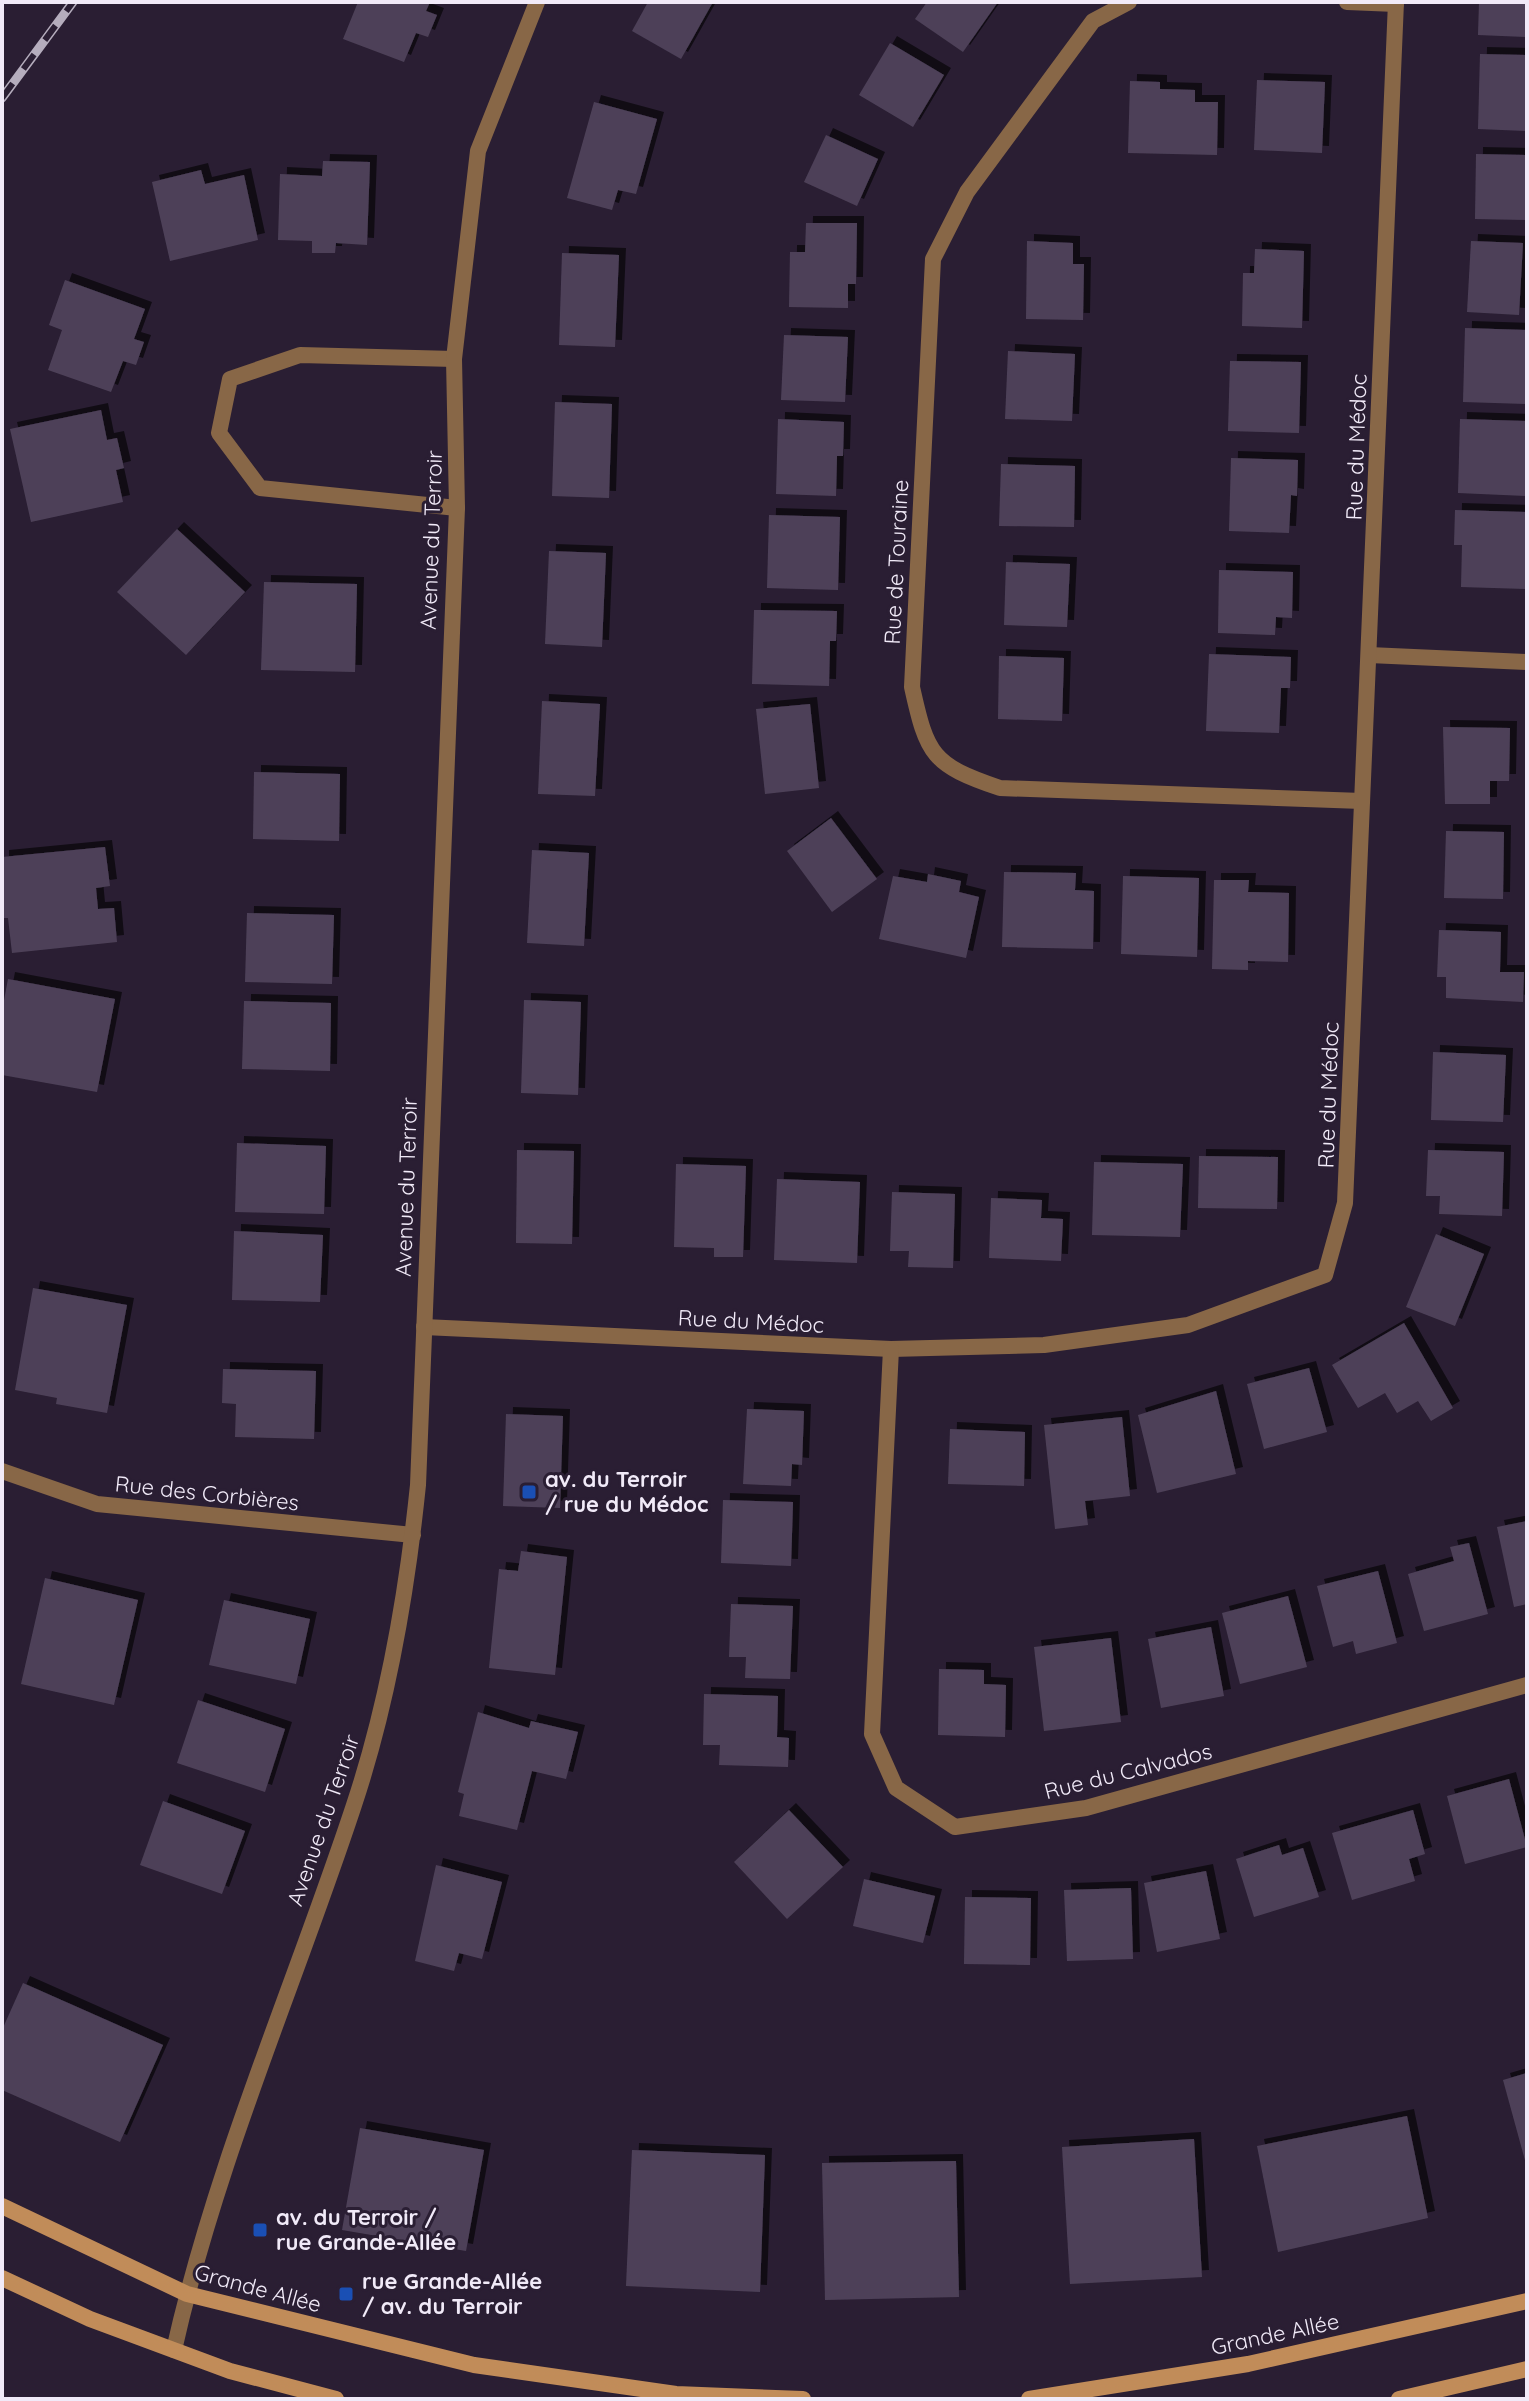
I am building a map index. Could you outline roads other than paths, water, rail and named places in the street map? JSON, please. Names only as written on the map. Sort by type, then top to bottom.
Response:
[{"type":"street","name":"Avenue du Terroir","points":[[174,2350],[187,2294],[239,2120],[355,1804],[377,1725],[413,1535],[457,508],[454,359],[478,151],[537,2]]},
{"type":"street","name":"Rue de Touraine","points":[[1129,2],[1093,21],[967,192],[933,259],[912,687],[923,740],[956,773],[1000,788],[1362,801]]},
{"type":"street","points":[[1347,2],[1396,3]]},
{"type":"street","name":"Rue du Médoc","points":[[424,1327],[891,1349],[1044,1345],[1188,1325],[1325,1275],[1345,1203],[1396,3]]},
{"type":"street","points":[[454,359],[300,355],[230,379],[219,433],[260,488],[457,508]]},
{"type":"street","points":[[1369,655],[1527,662]]},
{"type":"street","name":"Rue du Calvados","points":[[891,1349],[872,1734],[896,1788],[955,1827],[1086,1808],[1527,1685]]},
{"type":"street","name":"Rue des Corbières","points":[[2,1471],[97,1504],[413,1535]]},
{"type":"street","name":"Grande Allée","points":[[2,2206],[187,2294],[474,2365],[676,2394],[803,2399]]},
{"type":"street","points":[[2,2278],[90,2319],[230,2371],[336,2399]]},
{"type":"street","name":"Grande Allée","points":[[1029,2399],[1248,2364],[1527,2301]]},
{"type":"street","points":[[1399,2399],[1527,2369]]},
{"type":"railway","points":[[2,98],[73,2]]},
{"type":"place","name":"av. du Terroir / rue du Médoc","points":[[529,1492]]},
{"type":"place","name":"av. du Terroir / rue Grande-Allée","points":[[260,2230]]},
{"type":"place","name":"rue Grande-Allée / av. du Terroir","points":[[346,2294]]}]
